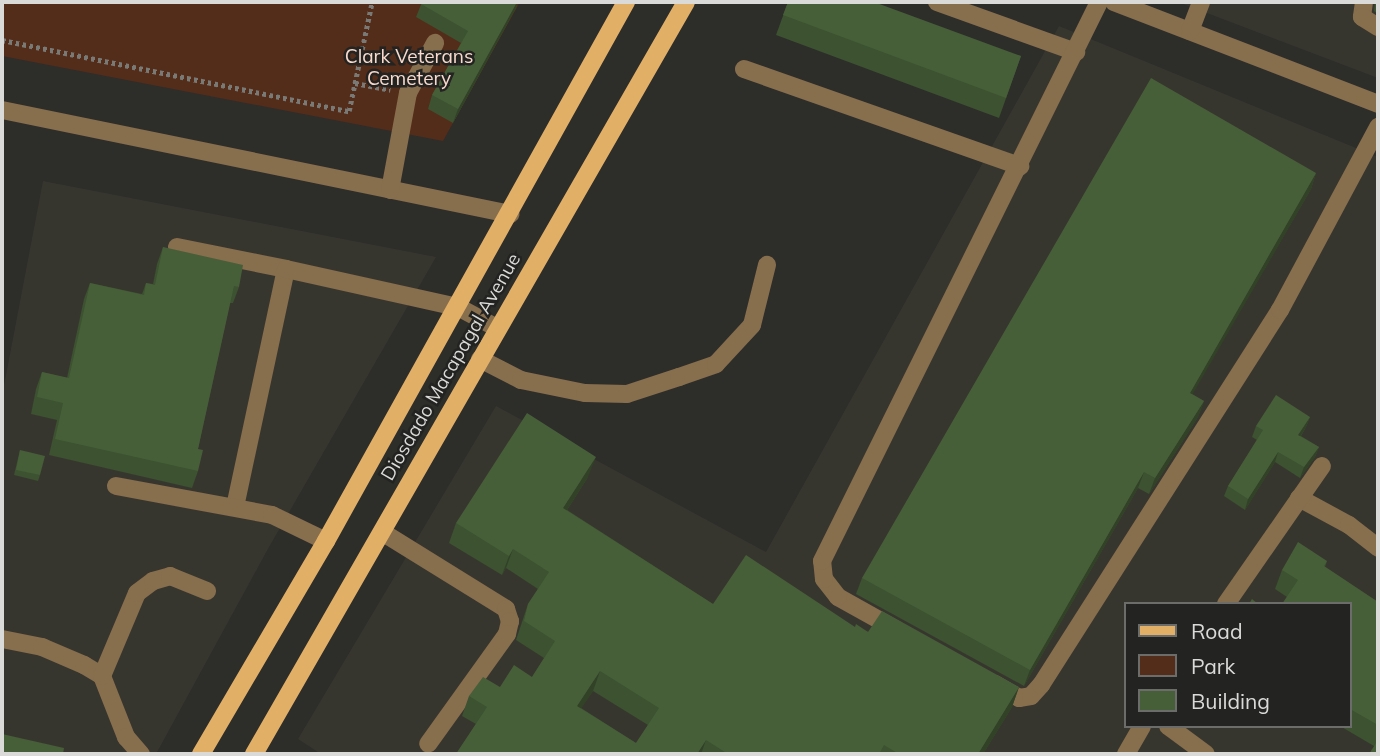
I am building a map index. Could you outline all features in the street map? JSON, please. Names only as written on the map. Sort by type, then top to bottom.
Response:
[{"type":"main road","name":"Diosdado Macapagal Avenue","points":[[201,754],[327,541],[626,2]]},
{"type":"main road","name":"Diosdado Macapagal Avenue","points":[[254,754],[686,2]]},
{"type":"street","points":[[937,2],[1076,52]]},
{"type":"street","points":[[911,638],[838,597],[824,579],[822,561],[1099,2]]},
{"type":"street","points":[[1114,2],[1378,104]]},
{"type":"street","points":[[1190,31],[1201,2]]},
{"type":"street","points":[[1364,2],[1363,17],[1378,27]]},
{"type":"street","points":[[390,190],[408,93],[435,43]]},
{"type":"street","points":[[744,69],[1020,166]]},
{"type":"street","points":[[2,110],[510,214]]},
{"type":"street","points":[[983,678],[1019,698],[1031,696],[1041,685],[1280,310],[1378,127]]},
{"type":"street","points":[[177,247],[458,307],[497,328]]},
{"type":"street","points":[[480,359],[521,380],[585,393],[627,394],[679,377],[716,364],[752,325],[767,265]]},
{"type":"street","points":[[235,506],[286,269]]},
{"type":"street","points":[[1227,602],[1322,466]]},
{"type":"street","points":[[116,486],[272,514],[327,541]]},
{"type":"street","points":[[1300,498],[1349,525],[1378,548]]},
{"type":"street","points":[[382,532],[506,609],[510,621],[507,634],[428,744]]},
{"type":"street","points":[[102,676],[137,593],[153,581],[170,576],[207,591]]},
{"type":"street","points":[[2,639],[42,647],[102,676],[126,737],[141,754]]},
{"type":"street","points":[[1126,754],[1141,728]]},
{"type":"street","points":[[1171,728],[1206,754]]},
{"type":"path","points":[[2,40],[349,111],[372,2]]},
{"type":"path","points":[[355,83],[408,93]]},
{"type":"shaded area","points":[[1178,2],[1378,2],[1378,78]]},
{"type":"shaded area","points":[[1059,26],[1378,157],[1378,754],[321,754],[298,739],[496,406],[766,552]]},
{"type":"shaded area","points":[[43,181],[436,257],[269,547],[156,754],[2,754],[2,396]]},
{"type":"green space","name":"Clark Veterans Cemetery","points":[[2,2],[520,2],[443,141],[2,56]]},
{"type":"building","points":[[517,2],[458,109],[432,95],[468,31],[421,4]]},
{"type":"building","points":[[788,2],[874,2],[1021,56],[1006,98],[783,15]]},
{"type":"building","points":[[1151,78],[1316,173],[1190,393],[1204,401],[1155,478],[1144,472],[1030,670],[862,578]]},
{"type":"building","points":[[163,247],[243,265],[239,287],[234,286],[198,449],[203,450],[198,471],[55,439],[63,403],[37,397],[42,372],[69,378],[90,283],[144,295],[146,283],[155,285]]},
{"type":"building","points":[[1276,395],[1310,417],[1298,435],[1319,447],[1304,467],[1278,452],[1248,499],[1228,486],[1263,430],[1256,426]]},
{"type":"building","points":[[527,413],[596,457],[563,508],[713,604],[746,555],[855,627],[856,624],[868,632],[882,611],[1019,687],[978,754],[899,754],[884,745],[879,754],[728,754],[706,740],[697,754],[456,754],[487,707],[469,696],[483,677],[500,687],[514,665],[532,677],[555,641],[524,621],[528,604],[549,572],[513,549],[509,556],[456,523]],"holes":[[[600,671],[659,708],[636,743],[577,706]]]},
{"type":"building","points":[[20,450],[45,456],[40,475],[16,470]]},
{"type":"building","points":[[1298,542],[1327,561],[1324,566],[1378,602],[1378,725],[1352,710],[1352,602],[1283,602],[1298,580],[1282,570]]},
{"type":"building","points":[[2,734],[64,748],[63,754],[2,754]]},
{"type":"building","points":[[1378,740],[1378,754],[1369,754]]}]
